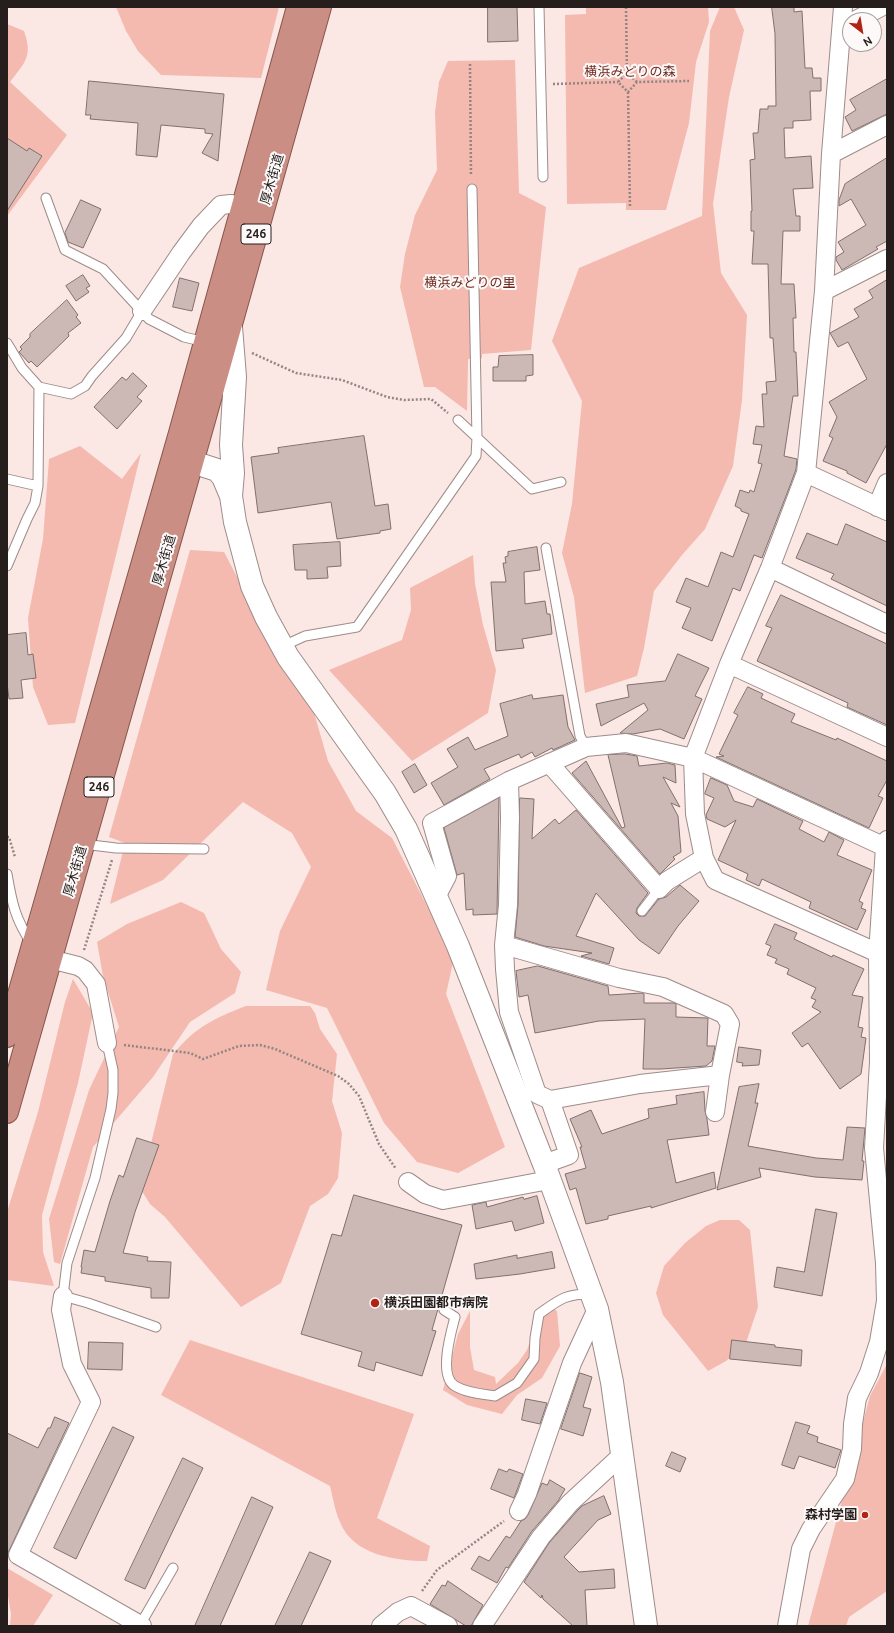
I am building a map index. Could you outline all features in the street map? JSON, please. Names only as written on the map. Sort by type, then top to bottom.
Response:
[{"type":"highway","name":"厚木街道","points":[[7,1112],[83,844],[182,459],[205,342],[298,7]]},
{"type":"highway","name":"厚木街道","points":[[7,1036],[33,945],[182,459],[231,324],[320,7]]},
{"type":"street","points":[[871,12],[881,7]]},
{"type":"street","points":[[845,52],[831,154],[824,292],[806,473],[770,568],[729,664],[693,758],[695,814],[704,858],[715,880],[882,955]]},
{"type":"street","points":[[831,154],[887,125]]},
{"type":"street","points":[[142,311],[180,252],[201,226],[222,205],[231,204],[242,207]]},
{"type":"street","points":[[824,292],[887,259]]},
{"type":"street","points":[[231,324],[235,377],[231,445],[233,473],[231,496],[244,562],[252,586],[266,618],[288,657],[380,794],[406,829],[458,946],[546,1172],[594,1302],[612,1382],[646,1626]]},
{"type":"street","points":[[182,459],[217,470],[223,477],[231,496]]},
{"type":"street","points":[[806,473],[882,509],[887,483]]},
{"type":"street","points":[[770,568],[887,624]]},
{"type":"street","points":[[729,664],[887,737]]},
{"type":"street","points":[[436,897],[446,876],[432,823],[509,781],[586,747],[626,742],[693,758],[886,844],[879,1062],[874,1148],[886,1273],[886,1301],[879,1342],[869,1373],[857,1398],[853,1424],[852,1449],[845,1479],[811,1528],[801,1549],[787,1626]]},
{"type":"street","points":[[549,763],[659,889],[667,881],[704,858]]},
{"type":"street","points":[[509,781],[508,905],[504,945],[505,969],[509,1012],[537,1094],[550,1100],[640,1084],[720,1075]]},
{"type":"street","points":[[504,945],[619,978],[663,987],[724,1014],[730,1024],[720,1075],[715,1112]]},
{"type":"street","points":[[50,959],[78,966],[85,970],[96,984],[107,1043]]},
{"type":"street","points":[[408,1182],[425,1194],[443,1200],[546,1172],[569,1155],[550,1100]]},
{"type":"street","points":[[62,1296],[61,1310],[72,1364],[91,1402],[18,1555],[141,1626]]},
{"type":"street","points":[[519,1511],[527,1494],[594,1302]]},
{"type":"street","points":[[482,1626],[541,1537],[570,1503],[622,1455]]},
{"type":"street","points":[[381,1626],[398,1612],[411,1606],[448,1626]]},
{"type":"lane","points":[[539,7],[543,176]]},
{"type":"lane","points":[[282,647],[305,636],[357,627],[476,456],[477,438],[472,189]]},
{"type":"lane","points":[[46,198],[65,250],[103,269],[149,319],[184,337],[205,342]]},
{"type":"lane","points":[[7,342],[22,368],[39,388],[71,394],[85,386],[126,338],[142,311]]},
{"type":"lane","points":[[7,566],[27,519],[36,503],[38,486],[39,388]]},
{"type":"lane","points":[[458,420],[532,489],[561,482]]},
{"type":"lane","points":[[7,479],[38,486]]},
{"type":"lane","points":[[546,548],[580,736],[586,747]]},
{"type":"lane","points":[[83,844],[116,848],[204,849]]},
{"type":"lane","points":[[7,874],[13,908],[21,927],[33,945]]},
{"type":"lane","points":[[642,911],[659,889]]},
{"type":"lane","points":[[107,1043],[113,1070],[111,1109],[95,1178],[67,1263],[62,1296],[88,1303],[156,1327]]},
{"type":"lane","points":[[444,1310],[455,1317],[446,1360],[449,1378],[454,1386],[472,1392],[495,1396],[517,1383],[534,1359],[535,1338],[539,1314],[561,1298],[575,1294],[594,1302]]},
{"type":"lane","points":[[141,1626],[173,1568]]},
{"type":"path","points":[[626,7],[628,73],[637,82],[689,81]]},
{"type":"path","points":[[470,64],[472,189]]},
{"type":"path","points":[[541,84],[618,82],[628,73]]},
{"type":"path","points":[[618,82],[628,92]]},
{"type":"path","points":[[630,207],[628,92],[637,82]]},
{"type":"path","points":[[246,350],[296,374],[342,380],[387,397],[404,400],[431,399],[458,420]]},
{"type":"path","points":[[7,837],[9,836],[15,857]]},
{"type":"path","points":[[84,951],[116,848]]},
{"type":"path","points":[[107,1043],[190,1053],[203,1059],[240,1046],[260,1045],[276,1049],[338,1076],[349,1084],[359,1096],[379,1144],[392,1164],[408,1182]]},
{"type":"path","points":[[411,1606],[437,1570],[519,1511]]},
{"type":"green space","points":[[116,7],[279,7],[261,78],[161,75],[138,51],[126,31]]},
{"type":"green space","name":"横浜みどりの森","points":[[586,7],[708,7],[709,22],[696,62],[689,123],[666,210],[626,210],[626,203],[567,204],[565,15],[586,14]]},
{"type":"green space","points":[[720,7],[734,7],[744,30],[729,97],[713,204],[721,273],[747,315],[742,400],[733,466],[705,529],[682,555],[654,591],[644,648],[637,676],[585,693],[574,597],[562,553],[572,504],[582,401],[552,341],[579,268],[702,216],[710,31]]},
{"type":"green space","points":[[7,24],[24,31],[28,47],[26,59],[10,82],[67,135],[7,216]]},
{"type":"green space","name":"横浜みどりの里","points":[[515,60],[519,193],[546,207],[531,350],[482,354],[482,358],[468,359],[467,411],[435,387],[424,387],[400,287],[405,254],[415,215],[437,170],[435,112],[439,82],[448,61]]},
{"type":"green space","points":[[80,446],[122,479],[141,453],[75,723],[48,725],[33,687],[28,618],[43,539],[49,459]]},
{"type":"green space","points":[[190,550],[224,552],[270,640],[312,706],[328,761],[356,811],[392,838],[454,958],[446,994],[505,1147],[458,1173],[417,1162],[384,1123],[327,1008],[266,990],[280,931],[311,867],[292,833],[243,802],[163,880],[110,904],[125,843],[109,837]]},
{"type":"green space","points":[[473,555],[475,584],[483,625],[496,670],[488,713],[412,761],[329,670],[402,640],[411,610],[410,588]]},
{"type":"green space","points":[[181,902],[204,913],[221,949],[241,972],[235,993],[190,1022],[153,1077],[93,1147],[60,1264],[54,1262],[49,1219],[89,1090],[119,1027],[103,976],[97,942],[127,924]]},
{"type":"green space","points":[[73,979],[93,1013],[78,1083],[42,1215],[43,1252],[54,1286],[7,1280],[7,1212],[38,1112],[65,1002]]},
{"type":"green space","points":[[246,1006],[310,1006],[315,1013],[320,1029],[337,1054],[332,1101],[342,1133],[338,1178],[328,1194],[310,1206],[281,1283],[241,1307],[165,1217],[150,1204],[140,1188],[173,1054],[182,1044],[206,1024]]},
{"type":"green space","points":[[720,1220],[739,1220],[750,1230],[758,1307],[746,1343],[726,1361],[708,1371],[663,1315],[656,1293],[664,1266],[685,1243],[706,1226]]},
{"type":"green space","points":[[543,1304],[557,1311],[560,1346],[542,1378],[517,1395],[502,1414],[467,1405],[443,1390],[458,1334],[470,1311],[470,1347],[474,1370],[495,1377],[496,1384],[518,1363],[527,1350]]},
{"type":"green space","points":[[190,1340],[414,1414],[377,1518],[430,1546],[427,1561],[402,1560],[376,1554],[365,1549],[346,1533],[340,1522],[330,1486],[161,1395]]},
{"type":"green space","name":"森村学園","points":[[887,1364],[887,1591],[849,1617],[846,1626],[808,1626],[870,1396]]},
{"type":"green space","points":[[7,1568],[53,1595],[33,1626],[10,1626],[11,1614],[7,1590]]},
{"type":"building","points":[[488,7],[517,7],[518,41],[488,42]]},
{"type":"building","points":[[772,7],[794,7],[794,12],[802,11],[805,68],[812,68],[813,78],[821,78],[821,91],[810,91],[811,120],[793,121],[793,128],[784,128],[785,158],[811,156],[813,188],[793,189],[796,216],[800,216],[800,231],[783,231],[781,284],[794,284],[796,318],[793,318],[794,352],[796,352],[798,396],[793,396],[784,456],[797,459],[796,469],[762,558],[754,555],[740,591],[733,588],[712,641],[682,628],[691,608],[676,602],[686,578],[708,587],[721,552],[733,557],[749,514],[741,511],[741,509],[735,506],[740,490],[749,493],[750,490],[754,492],[762,464],[758,463],[762,445],[753,444],[756,426],[764,427],[762,394],[767,394],[766,382],[776,381],[773,338],[770,338],[768,264],[752,264],[754,231],[751,231],[752,211],[750,160],[755,159],[753,133],[758,133],[760,109],[768,109],[768,106],[776,106],[775,34]]},
{"type":"building","points":[[887,79],[887,114],[852,131],[845,117],[856,110],[850,100]]},
{"type":"building","points":[[89,81],[224,94],[218,161],[202,153],[213,134],[205,133],[205,129],[161,125],[157,157],[136,155],[138,123],[90,119],[91,115],[86,115]]},
{"type":"building","points":[[7,138],[27,151],[29,148],[42,156],[7,211]]},
{"type":"building","points":[[887,158],[887,241],[876,247],[878,249],[842,270],[836,260],[836,257],[844,252],[838,242],[866,225],[851,199],[839,206],[839,200],[845,184]]},
{"type":"building","points":[[81,200],[101,209],[83,248],[68,242],[65,233]]},
{"type":"building","points":[[83,275],[90,286],[86,288],[89,292],[76,301],[66,286]]},
{"type":"building","points":[[180,278],[199,283],[192,311],[173,307]]},
{"type":"building","points":[[887,280],[887,444],[866,483],[847,473],[847,471],[823,461],[833,438],[829,436],[837,417],[829,402],[867,379],[848,342],[838,347],[830,333],[859,317],[854,309],[873,298],[869,291]]},
{"type":"building","points":[[67,300],[78,315],[76,317],[81,323],[68,333],[69,336],[37,367],[31,361],[29,363],[19,352],[22,349],[20,347],[30,337],[30,334]]},
{"type":"building","points":[[533,355],[533,375],[526,376],[526,381],[493,381],[493,367],[498,367],[499,356]]},
{"type":"building","points":[[133,373],[147,386],[137,397],[142,401],[117,429],[94,407],[122,377],[126,380]]},
{"type":"building","points":[[364,436],[375,506],[388,504],[391,529],[380,531],[380,533],[337,539],[331,502],[258,513],[251,457],[279,453],[278,448]]},
{"type":"building","points":[[846,524],[887,542],[887,606],[831,579],[834,574],[796,558],[807,533],[837,545]]},
{"type":"building","points":[[340,542],[341,566],[327,567],[328,578],[307,579],[307,570],[295,570],[293,545]]},
{"type":"building","points":[[537,547],[540,570],[524,572],[525,604],[545,601],[547,614],[550,614],[552,634],[522,639],[524,648],[496,651],[491,582],[506,582],[503,563],[506,563],[505,557],[508,556],[508,552]]},
{"type":"building","points":[[781,595],[887,644],[887,725],[847,707],[848,703],[757,661],[772,628],[766,626]]},
{"type":"building","points":[[26,633],[28,655],[33,654],[36,678],[21,680],[23,698],[9,699],[7,683],[7,635]]},
{"type":"building","points":[[678,654],[709,668],[695,696],[702,699],[684,739],[660,729],[633,734],[620,733],[648,710],[644,703],[601,726],[596,704],[629,697],[627,685],[665,681]]},
{"type":"building","points":[[748,687],[763,694],[761,698],[795,714],[791,722],[836,740],[837,738],[887,761],[887,780],[878,796],[883,798],[869,828],[716,757],[724,756],[719,754],[738,715],[734,713]]},
{"type":"building","points":[[532,695],[533,699],[563,695],[568,727],[575,740],[553,750],[552,748],[535,757],[532,752],[521,758],[519,754],[484,769],[490,779],[444,805],[431,783],[458,767],[447,749],[468,737],[475,750],[508,736],[500,704]]},
{"type":"building","points":[[625,754],[637,756],[639,766],[667,763],[675,765],[676,783],[663,777],[680,807],[671,803],[678,816],[681,852],[673,857],[675,859],[660,874],[572,773],[586,761],[622,828],[625,827],[608,755]]},
{"type":"building","points":[[415,764],[427,785],[414,793],[402,772]]},
{"type":"building","points":[[711,778],[727,785],[734,801],[753,807],[757,799],[803,821],[799,829],[824,842],[829,832],[844,840],[837,855],[872,870],[859,901],[863,903],[861,908],[866,910],[857,930],[809,908],[811,902],[762,879],[759,886],[746,880],[748,874],[718,860],[736,820],[725,827],[707,819],[706,815],[714,798],[705,794]]},
{"type":"building","points":[[499,798],[497,914],[473,915],[473,909],[466,910],[464,873],[457,875],[444,828]]},
{"type":"building","points":[[520,798],[534,799],[532,839],[555,819],[559,824],[576,810],[648,893],[637,908],[636,913],[639,916],[645,916],[659,899],[666,897],[680,885],[699,901],[678,926],[659,954],[639,940],[596,893],[576,936],[614,948],[609,964],[581,956],[592,953],[544,946],[515,937],[518,905]]},
{"type":"building","points":[[775,924],[797,933],[794,939],[832,957],[833,955],[864,969],[852,995],[863,997],[858,1027],[863,1028],[861,1037],[866,1038],[861,1074],[840,1089],[808,1043],[802,1047],[792,1033],[821,1012],[812,1007],[816,1000],[811,998],[816,988],[787,974],[789,969],[775,963],[777,959],[767,955],[771,946],[766,944]]},
{"type":"building","points":[[538,966],[608,986],[609,995],[642,993],[644,994],[644,1003],[674,1003],[676,1004],[676,1017],[708,1018],[707,1046],[715,1046],[712,1061],[706,1066],[643,1069],[645,1019],[599,1021],[535,1033],[528,995],[519,997],[516,971]]},
{"type":"building","points":[[739,1047],[761,1050],[759,1065],[742,1066],[743,1063],[737,1062]]},
{"type":"building","points":[[759,1084],[755,1103],[758,1103],[748,1146],[816,1158],[843,1160],[847,1127],[865,1128],[862,1180],[815,1177],[759,1168],[761,1177],[717,1190],[739,1087]]},
{"type":"building","points":[[704,1092],[705,1111],[709,1135],[667,1140],[676,1183],[714,1172],[716,1188],[651,1208],[651,1206],[608,1216],[608,1219],[586,1224],[576,1188],[570,1190],[565,1174],[586,1168],[580,1147],[582,1147],[570,1119],[591,1110],[602,1134],[649,1118],[648,1109],[677,1104],[676,1096]]},
{"type":"building","points":[[137,1138],[159,1145],[135,1212],[123,1253],[148,1257],[147,1261],[171,1262],[169,1298],[151,1298],[151,1288],[105,1281],[105,1277],[81,1273],[84,1250],[95,1252],[119,1175],[123,1177]]},
{"type":"building","name":"横浜田園都市病院","points":[[354,1195],[462,1225],[432,1330],[436,1331],[422,1376],[376,1362],[374,1371],[358,1366],[362,1352],[301,1334],[332,1234],[341,1236]]},
{"type":"building","points":[[537,1196],[544,1223],[515,1231],[512,1221],[476,1229],[472,1205],[486,1202],[487,1207],[523,1197],[524,1199]]},
{"type":"building","points":[[816,1209],[837,1213],[822,1296],[774,1287],[777,1267],[804,1272]]},
{"type":"building","points":[[552,1252],[555,1268],[476,1279],[474,1264],[517,1255],[517,1258]]},
{"type":"building","points":[[732,1340],[802,1350],[801,1366],[730,1359]]},
{"type":"building","points":[[89,1342],[123,1343],[122,1370],[88,1369]]},
{"type":"building","points":[[580,1373],[592,1377],[583,1407],[591,1409],[583,1436],[561,1429]]},
{"type":"building","points":[[526,1399],[547,1403],[540,1424],[522,1420]]},
{"type":"building","points":[[55,1417],[69,1423],[7,1555],[7,1433],[38,1448]]},
{"type":"building","points":[[796,1422],[810,1426],[807,1433],[818,1437],[817,1442],[841,1450],[835,1468],[799,1456],[794,1469],[782,1465]]},
{"type":"building","points":[[113,1427],[134,1437],[76,1559],[54,1548]]},
{"type":"building","points":[[672,1452],[686,1458],[680,1472],[666,1466]]},
{"type":"building","points":[[183,1458],[203,1468],[145,1589],[125,1580]]},
{"type":"building","points":[[499,1469],[507,1472],[509,1469],[523,1474],[514,1498],[491,1489]]},
{"type":"building","points":[[550,1480],[565,1489],[558,1501],[532,1531],[508,1568],[506,1567],[497,1583],[471,1569],[479,1556],[489,1561],[506,1536],[510,1538],[521,1521],[528,1515],[542,1483],[547,1485]]},
{"type":"building","points":[[604,1496],[611,1514],[598,1520],[564,1557],[579,1572],[614,1569],[615,1588],[585,1590],[587,1626],[573,1626],[543,1599],[542,1595],[541,1598],[524,1582],[549,1543],[578,1510],[582,1506]]},
{"type":"building","points":[[252,1497],[273,1507],[220,1626],[195,1626]]},
{"type":"building","points":[[310,1552],[331,1561],[301,1626],[275,1626]]},
{"type":"building","points":[[448,1581],[483,1605],[471,1626],[466,1626],[430,1604],[442,1585],[445,1586]]},
{"type":"place","name":"横浜田園都市病院","points":[[375,1303]]},
{"type":"place","name":"森村学園","points":[[865,1515]]}]
